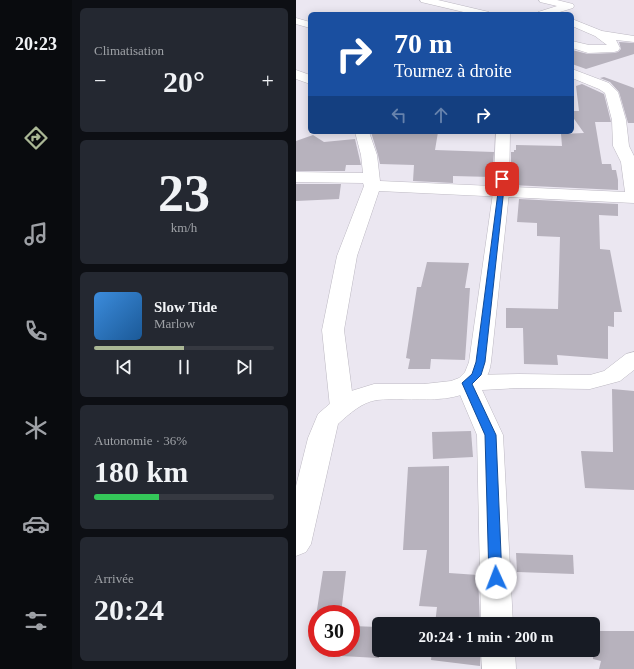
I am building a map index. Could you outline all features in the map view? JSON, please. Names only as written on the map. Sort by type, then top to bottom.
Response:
[{"type":"street","points":[[425,0],[476,12]]},
{"type":"street","points":[[438,12],[476,0]]},
{"type":"street","points":[[544,0],[569,6],[552,12]]},
{"type":"street","points":[[296,21],[308,24]]},
{"type":"street","points":[[574,23],[611,41],[614,48],[588,48],[574,44]]},
{"type":"street","points":[[599,34],[634,39]]},
{"type":"street","points":[[296,74],[308,79]]},
{"type":"street","points":[[296,177],[501,193],[634,198],[631,162],[621,146],[619,120],[611,92],[604,86],[574,74]]},
{"type":"street","points":[[342,407],[333,330],[347,256],[372,182],[369,155],[363,134]]},
{"type":"street","points":[[296,544],[321,438],[327,420],[342,407],[357,398],[374,392],[431,391],[456,388],[467,383],[476,375],[480,362],[501,193],[503,134]]},
{"type":"street","points":[[467,383],[519,381],[590,382],[612,376],[634,359]]},
{"type":"street","points":[[467,383],[490,435],[497,617]]},
{"type":"street","points":[[498,657],[499,669]]},
{"type":"building","points":[[619,42],[634,43],[634,54],[586,69],[574,65],[574,50],[588,54],[614,53],[621,49]]},
{"type":"building","points":[[604,77],[634,88],[634,123],[628,123],[619,92],[610,82],[600,78]]},
{"type":"building","points":[[582,84],[604,94],[611,122],[595,122],[602,164],[611,164],[612,170],[616,170],[618,190],[511,185],[511,152],[516,150],[516,145],[562,146],[561,134],[584,133],[574,119],[574,111],[579,111],[576,86]]},
{"type":"building","points":[[372,134],[438,134],[435,150],[494,152],[492,177],[453,176],[453,183],[413,181],[414,165],[380,164]]},
{"type":"building","points":[[313,135],[324,142],[355,139],[361,165],[346,165],[345,171],[296,171],[296,141]]},
{"type":"building","points":[[296,184],[341,184],[339,199],[296,201]]},
{"type":"building","points":[[519,199],[618,204],[618,216],[599,215],[600,249],[610,250],[622,312],[614,312],[614,327],[608,326],[608,359],[557,355],[558,365],[524,364],[523,328],[506,328],[506,308],[558,309],[560,237],[537,236],[537,223],[517,222]]},
{"type":"building","points":[[427,262],[469,263],[465,288],[470,288],[465,360],[431,359],[430,369],[408,369],[410,359],[406,358],[417,287],[421,287]]},
{"type":"building","points":[[612,389],[634,391],[634,490],[585,488],[581,451],[613,452]]},
{"type":"building","points":[[471,431],[473,457],[433,459],[432,432]]},
{"type":"building","points":[[449,466],[449,573],[478,575],[480,617],[436,617],[437,607],[419,606],[427,550],[403,550],[408,467]]},
{"type":"building","points":[[516,553],[573,555],[574,574],[517,572]]},
{"type":"building","points":[[323,571],[346,571],[342,605],[318,605]]},
{"type":"building","points":[[360,626],[372,627],[372,657],[379,658],[360,657]]},
{"type":"building","points":[[600,631],[634,631],[634,669],[599,669],[601,661],[593,659],[593,657],[600,657]]},
{"type":"building","points":[[431,657],[480,657],[480,666],[431,660]]},
{"type":"route","points":[[496,578],[493,471],[490,435],[467,383],[476,375],[480,362],[502,179]]}]
